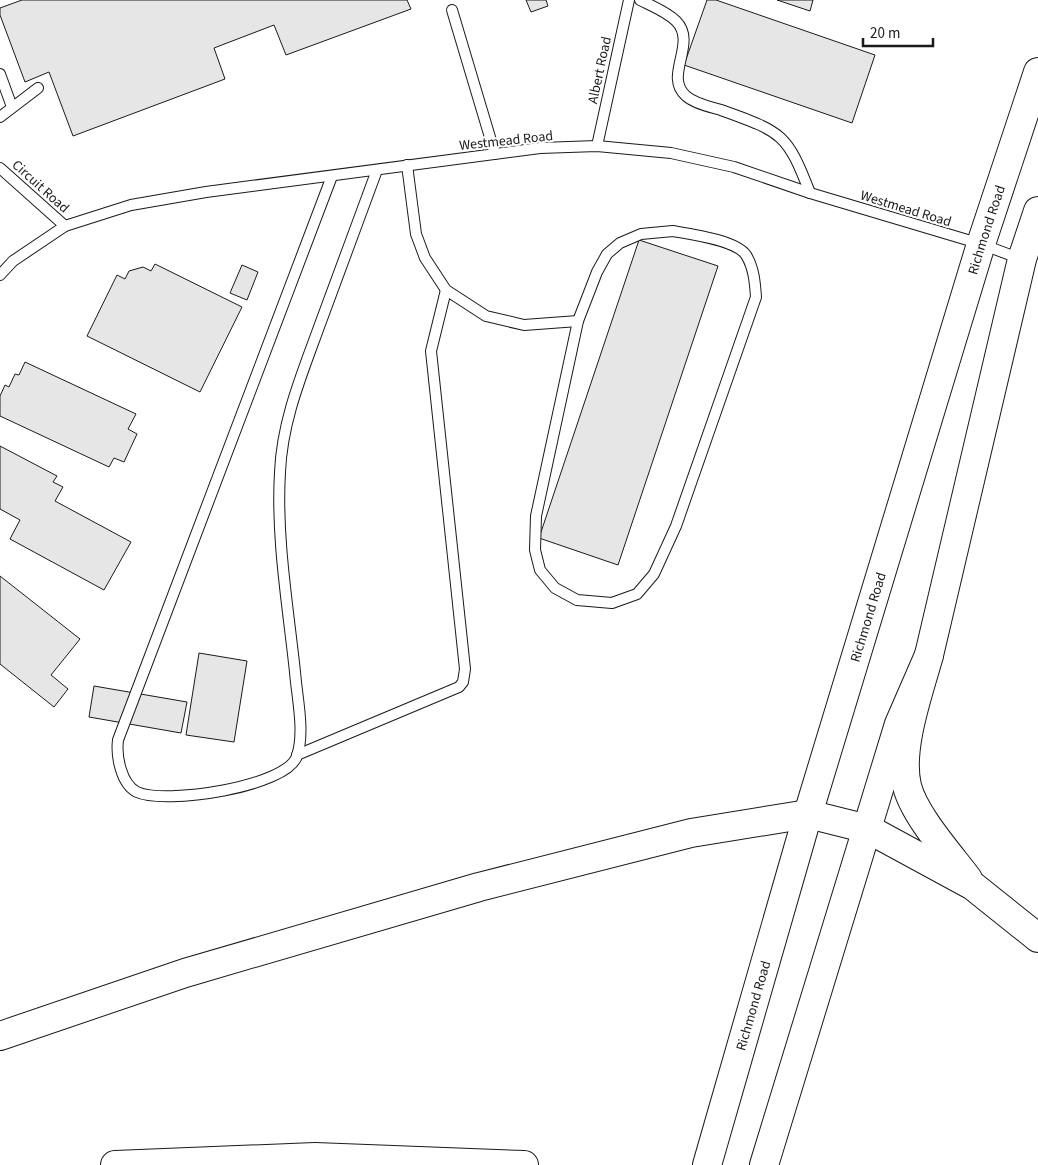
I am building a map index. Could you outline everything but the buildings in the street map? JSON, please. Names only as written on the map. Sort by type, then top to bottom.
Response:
[{"type":"highway","name":"Richmond Road","points":[[707,1165],[808,814],[981,244],[1038,72]]},
{"type":"highway","points":[[973,886],[915,806],[907,786],[906,744],[929,655],[1022,259],[1038,211]]},
{"type":"highway","points":[[764,1165],[776,1120],[868,829],[899,724],[929,655]]},
{"type":"highway","points":[[0,1036],[185,972],[479,887],[691,833],[808,814],[868,829],[973,886],[1038,938]]},
{"type":"highway","points":[[116,1165],[315,1157],[524,1165]]},
{"type":"lane","name":"Albert Road","points":[[597,146],[628,0]]},
{"type":"lane","points":[[640,0],[671,17],[682,28],[684,42],[678,72],[678,84],[686,96],[746,119],[776,134],[794,152],[810,194]]},
{"type":"lane","points":[[452,10],[495,154]]},
{"type":"lane","points":[[0,74],[12,107]]},
{"type":"lane","points":[[0,117],[38,88]]},
{"type":"lane","name":"Westmead Road","points":[[0,275],[13,262],[65,226],[131,205],[206,192],[540,148],[597,146],[672,154],[734,167],[810,194],[981,244],[1022,259]]},
{"type":"lane","points":[[407,165],[416,234],[425,258],[446,290],[486,316],[514,323],[524,325],[578,321]]},
{"type":"lane","name":"Circuit Road","points":[[0,168],[65,226]]},
{"type":"lane","points":[[332,176],[118,740],[117,759],[126,781],[136,792],[151,797],[202,793],[260,783],[288,770],[297,755],[299,716],[278,507],[284,437],[295,393],[377,170]]},
{"type":"lane","points":[[673,231],[705,236],[726,243],[746,254],[754,276],[756,297],[676,526],[654,574],[636,594],[612,603],[577,600],[555,588],[540,570],[535,550],[536,516],[578,321],[597,272],[608,254],[620,243],[641,234],[673,231]]},
{"type":"lane","points":[[297,755],[459,687],[463,682],[465,670],[431,351],[446,290]]}]
